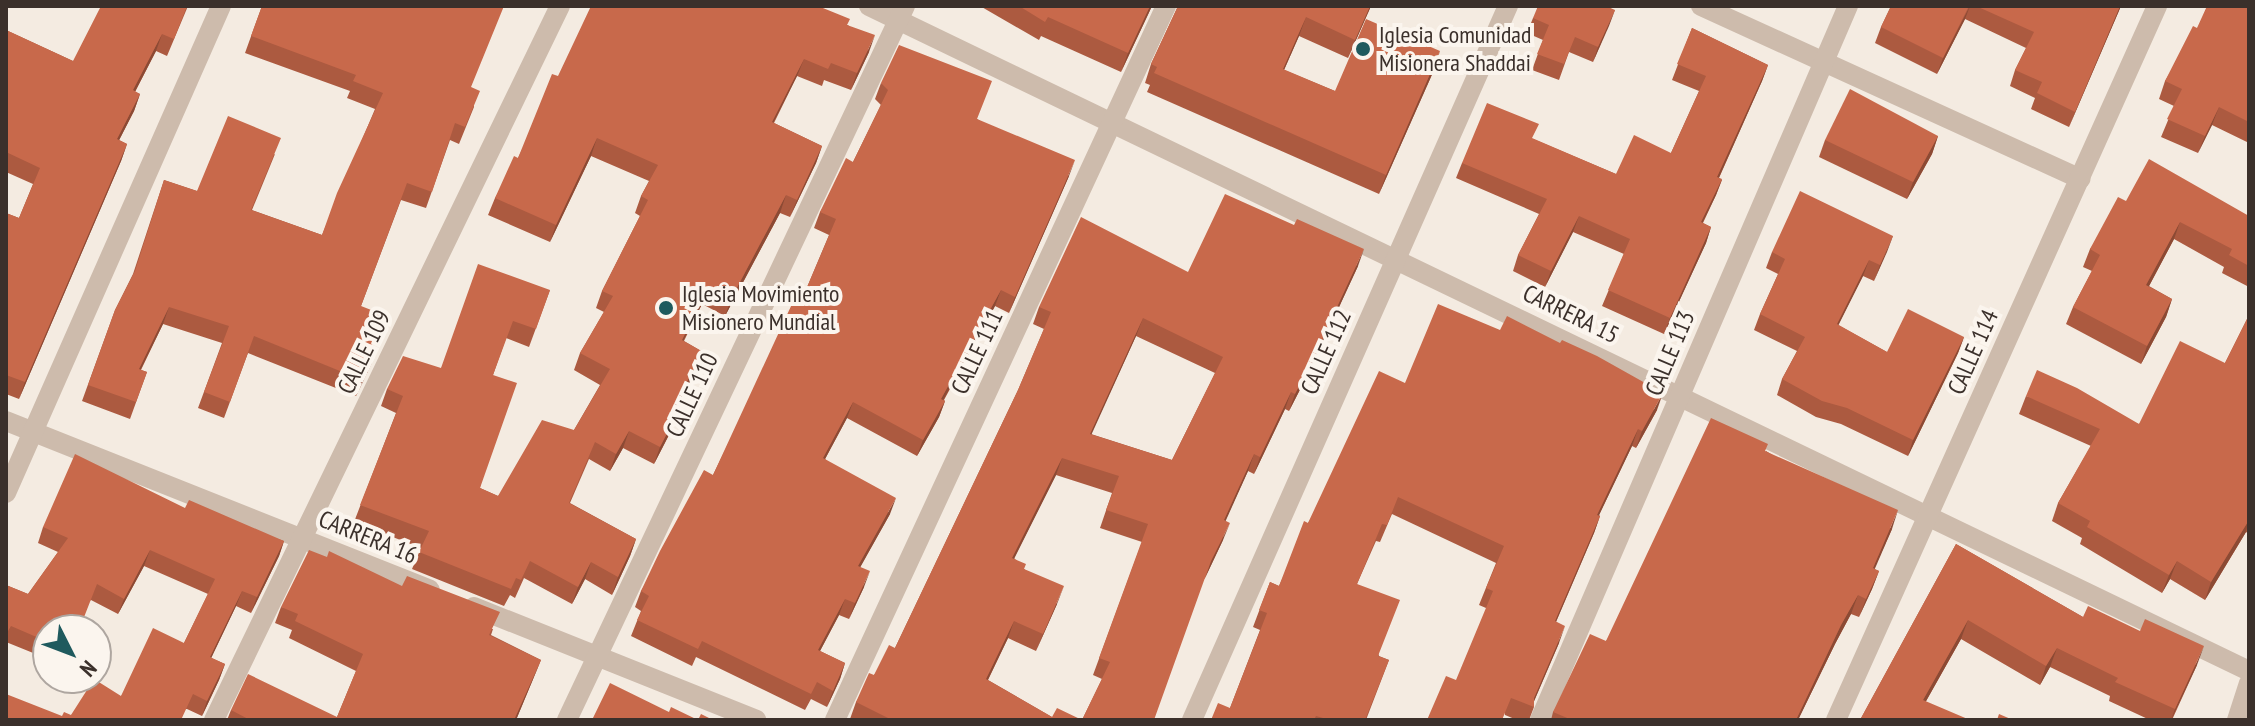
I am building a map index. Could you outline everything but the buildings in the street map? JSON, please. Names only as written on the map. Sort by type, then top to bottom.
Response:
[{"type":"street","points":[[6,493],[221,6]]},
{"type":"street","name":"CALLE 109","points":[[214,720],[560,6]]},
{"type":"street","name":"CARRERA 15","points":[[869,6],[902,12],[1113,122],[2249,671]]},
{"type":"street","name":"CALLE 111","points":[[835,720],[1166,6]]},
{"type":"street","name":"CALLE 112","points":[[1192,720],[1508,6]]},
{"type":"street","points":[[1701,6],[2080,179]]},
{"type":"street","name":"CALLE 113","points":[[1540,720],[1848,6]]},
{"type":"street","name":"CALLE 114","points":[[1836,720],[2157,6]]},
{"type":"street","name":"CALLE 110","points":[[567,720],[902,12]]},
{"type":"street","name":"CARRERA 16","points":[[6,421],[756,720]]},
{"type":"street","points":[[2237,720],[2249,683]]},
{"type":"place","name":"Iglesia Comunidad Misionera Shaddai","points":[[1363,49]]},
{"type":"place","name":"Iglesia Movimiento Misionero Mundial","points":[[666,308]]}]
